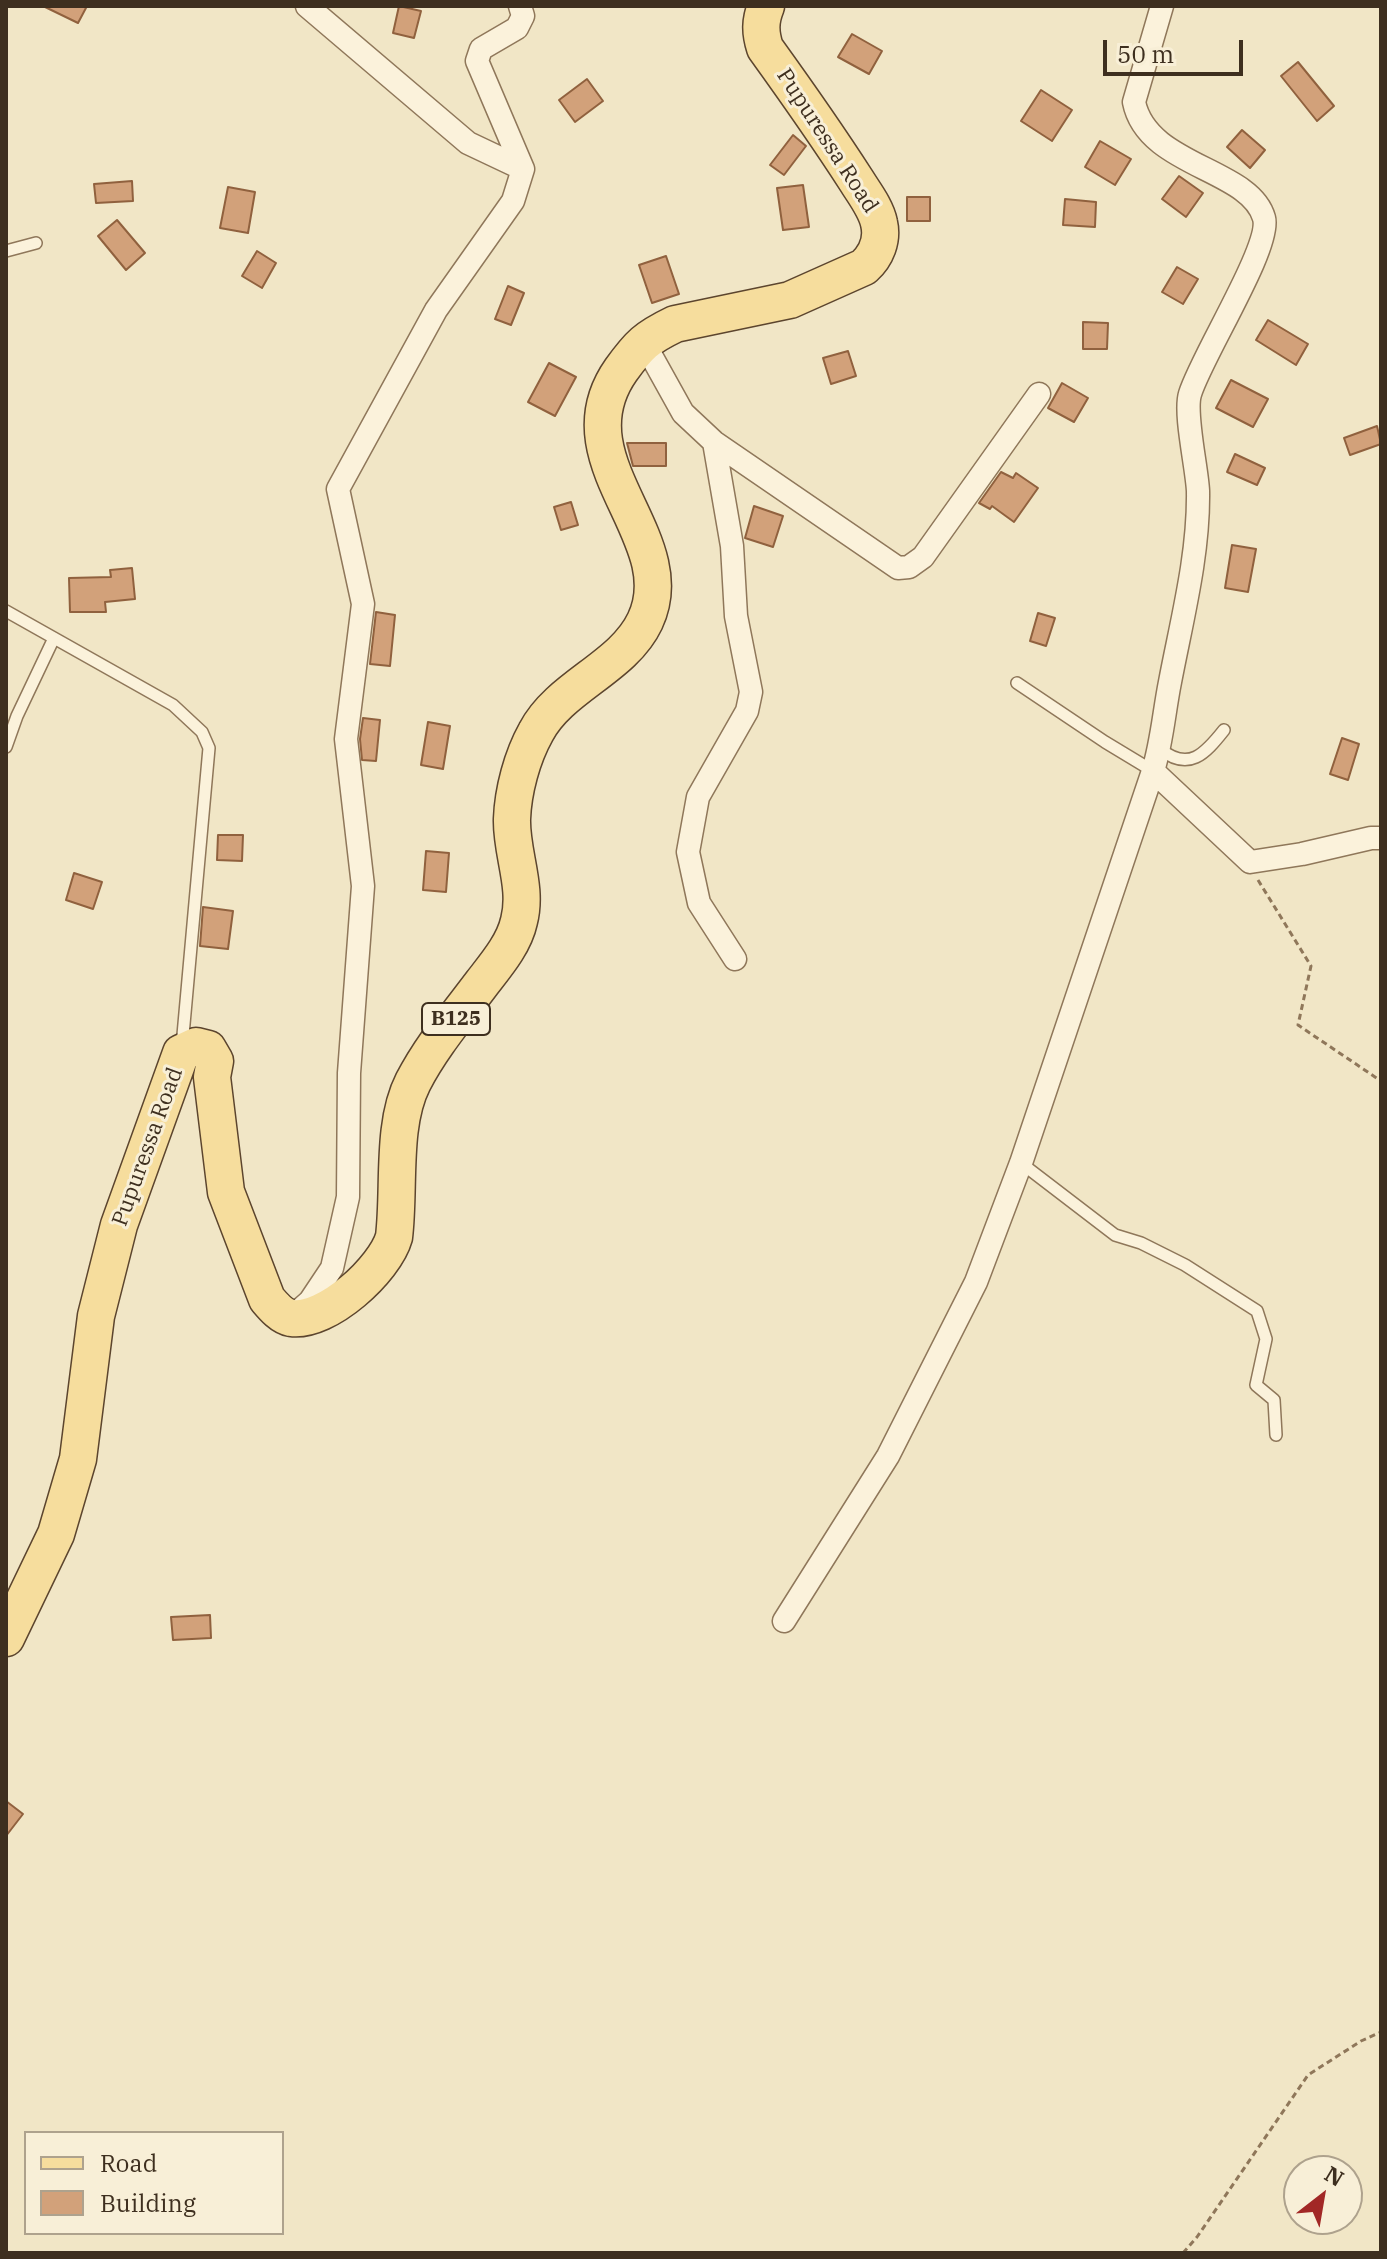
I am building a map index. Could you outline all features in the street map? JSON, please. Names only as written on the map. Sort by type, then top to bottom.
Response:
[{"type":"main road","name":"Pupuressa Road","points":[[6,1638],[56,1534],[78,1459],[96,1316],[119,1225],[181,1053],[196,1046],[208,1049],[215,1061],[212,1077],[226,1192],[267,1299],[279,1312],[291,1318],[322,1311],[355,1290],[391,1249],[396,1222],[402,1113],[412,1084],[506,950],[519,923],[522,901],[512,820],[522,767],[531,744],[552,707],[621,652],[644,624],[654,597],[654,574],[644,543],[613,477],[603,438],[606,404],[614,380],[643,341],[675,324],[790,300],[864,267],[873,259],[879,244],[880,225],[874,210],[835,146],[765,48],[761,19],[766,6]]},
{"type":"street","points":[[307,6],[468,143],[523,169]]},
{"type":"street","points":[[291,1318],[310,1301],[332,1268],[348,1197],[349,1073],[363,886],[346,739],[363,604],[338,489],[436,310],[513,201],[523,169],[477,61],[481,49],[517,28],[523,16],[520,6]]},
{"type":"street","points":[[784,1621],[888,1456],[976,1282],[1021,1163],[1156,760],[1190,585],[1198,491],[1188,398],[1207,352],[1260,247],[1265,220],[1254,197],[1162,145],[1137,118],[1134,102],[1162,6]]},
{"type":"street","points":[[643,341],[683,413],[714,442],[898,568],[909,567],[923,557],[1039,394]]},
{"type":"street","points":[[714,442],[732,546],[736,616],[751,692],[747,711],[698,797],[688,852],[699,903],[735,959]]},
{"type":"street","points":[[1156,760],[1250,862],[1381,838]]},
{"type":"lane","points":[[6,251],[36,243]]},
{"type":"lane","points":[[6,611],[173,705],[202,732],[209,748],[181,1053]]},
{"type":"lane","points":[[6,747],[17,716],[54,638]]},
{"type":"lane","points":[[1017,683],[1105,742],[1156,760],[1193,759],[1205,753],[1224,730]]},
{"type":"lane","points":[[1021,1163],[1115,1235],[1141,1243],[1185,1265],[1257,1311],[1266,1339],[1256,1385],[1274,1400],[1276,1435]]},
{"type":"path","points":[[1250,862],[1264,893],[1311,966],[1298,1025],[1381,1081]]},
{"type":"path","points":[[1183,2253],[1308,2075],[1381,2032]]},
{"type":"building","points":[[43,6],[87,6],[78,23]]},
{"type":"building","points":[[399,6],[421,11],[414,38],[393,33]]},
{"type":"building","points":[[852,34],[882,51],[869,74],[838,57]]},
{"type":"building","points":[[1298,62],[1334,106],[1317,121],[1281,76]]},
{"type":"building","points":[[587,79],[603,101],[575,122],[559,100]]},
{"type":"building","points":[[1041,90],[1072,110],[1052,141],[1021,121]]},
{"type":"building","points":[[1242,130],[1265,150],[1250,168],[1227,147]]},
{"type":"building","points":[[793,135],[806,146],[784,175],[770,165]]},
{"type":"building","points":[[1100,141],[1131,159],[1115,185],[1085,167]]},
{"type":"building","points":[[1179,176],[1203,193],[1186,217],[1162,199]]},
{"type":"building","points":[[132,181],[133,201],[96,203],[94,184]]},
{"type":"building","points":[[803,185],[809,227],[783,230],[777,188]]},
{"type":"building","points":[[228,187],[255,192],[248,233],[220,228]]},
{"type":"building","points":[[907,197],[930,197],[930,221],[907,221]]},
{"type":"building","points":[[1065,199],[1096,202],[1095,227],[1063,225]]},
{"type":"building","points":[[117,220],[145,253],[126,270],[98,236]]},
{"type":"building","points":[[257,251],[276,263],[262,288],[242,276]]},
{"type":"building","points":[[666,256],[679,294],[652,303],[639,265]]},
{"type":"building","points":[[1177,267],[1198,279],[1183,304],[1162,292]]},
{"type":"building","points":[[508,286],[524,293],[511,325],[495,319]]},
{"type":"building","points":[[1268,320],[1308,344],[1296,365],[1256,340]]},
{"type":"building","points":[[1083,322],[1108,323],[1107,349],[1083,349]]},
{"type":"building","points":[[848,351],[856,376],[831,384],[823,358]]},
{"type":"building","points":[[549,363],[576,377],[555,416],[528,402]]},
{"type":"building","points":[[1231,380],[1268,399],[1253,427],[1216,408]]},
{"type":"building","points":[[1062,383],[1088,398],[1074,422],[1048,408]]},
{"type":"building","points":[[1377,426],[1381,444],[1350,455],[1344,438]]},
{"type":"building","points":[[627,443],[666,443],[666,466],[633,466]]},
{"type":"building","points":[[1235,454],[1265,468],[1257,485],[1227,472]]},
{"type":"building","points":[[1001,472],[1013,478],[1016,473],[1038,488],[1014,522],[992,506],[990,509],[979,503]]},
{"type":"building","points":[[571,502],[578,525],[561,530],[554,507]]},
{"type":"building","points":[[754,506],[783,516],[773,547],[745,538]]},
{"type":"building","points":[[1232,545],[1256,549],[1248,592],[1225,588]]},
{"type":"building","points":[[132,568],[135,599],[105,602],[106,612],[70,612],[69,578],[111,577],[110,570]]},
{"type":"building","points":[[376,612],[395,615],[390,666],[370,664]]},
{"type":"building","points":[[1038,613],[1055,618],[1046,646],[1030,641]]},
{"type":"building","points":[[363,718],[380,720],[376,761],[362,760],[360,739]]},
{"type":"building","points":[[428,722],[450,726],[443,769],[421,765]]},
{"type":"building","points":[[1342,738],[1359,744],[1348,780],[1330,774]]},
{"type":"building","points":[[218,835],[243,835],[242,861],[217,860]]},
{"type":"building","points":[[426,851],[449,853],[446,892],[423,890]]},
{"type":"building","points":[[74,873],[102,882],[93,909],[66,900]]},
{"type":"building","points":[[203,907],[233,911],[228,949],[200,946]]},
{"type":"building","points":[[210,1615],[211,1638],[173,1640],[171,1617]]},
{"type":"building","points":[[6,1801],[23,1814],[6,1836]]}]
